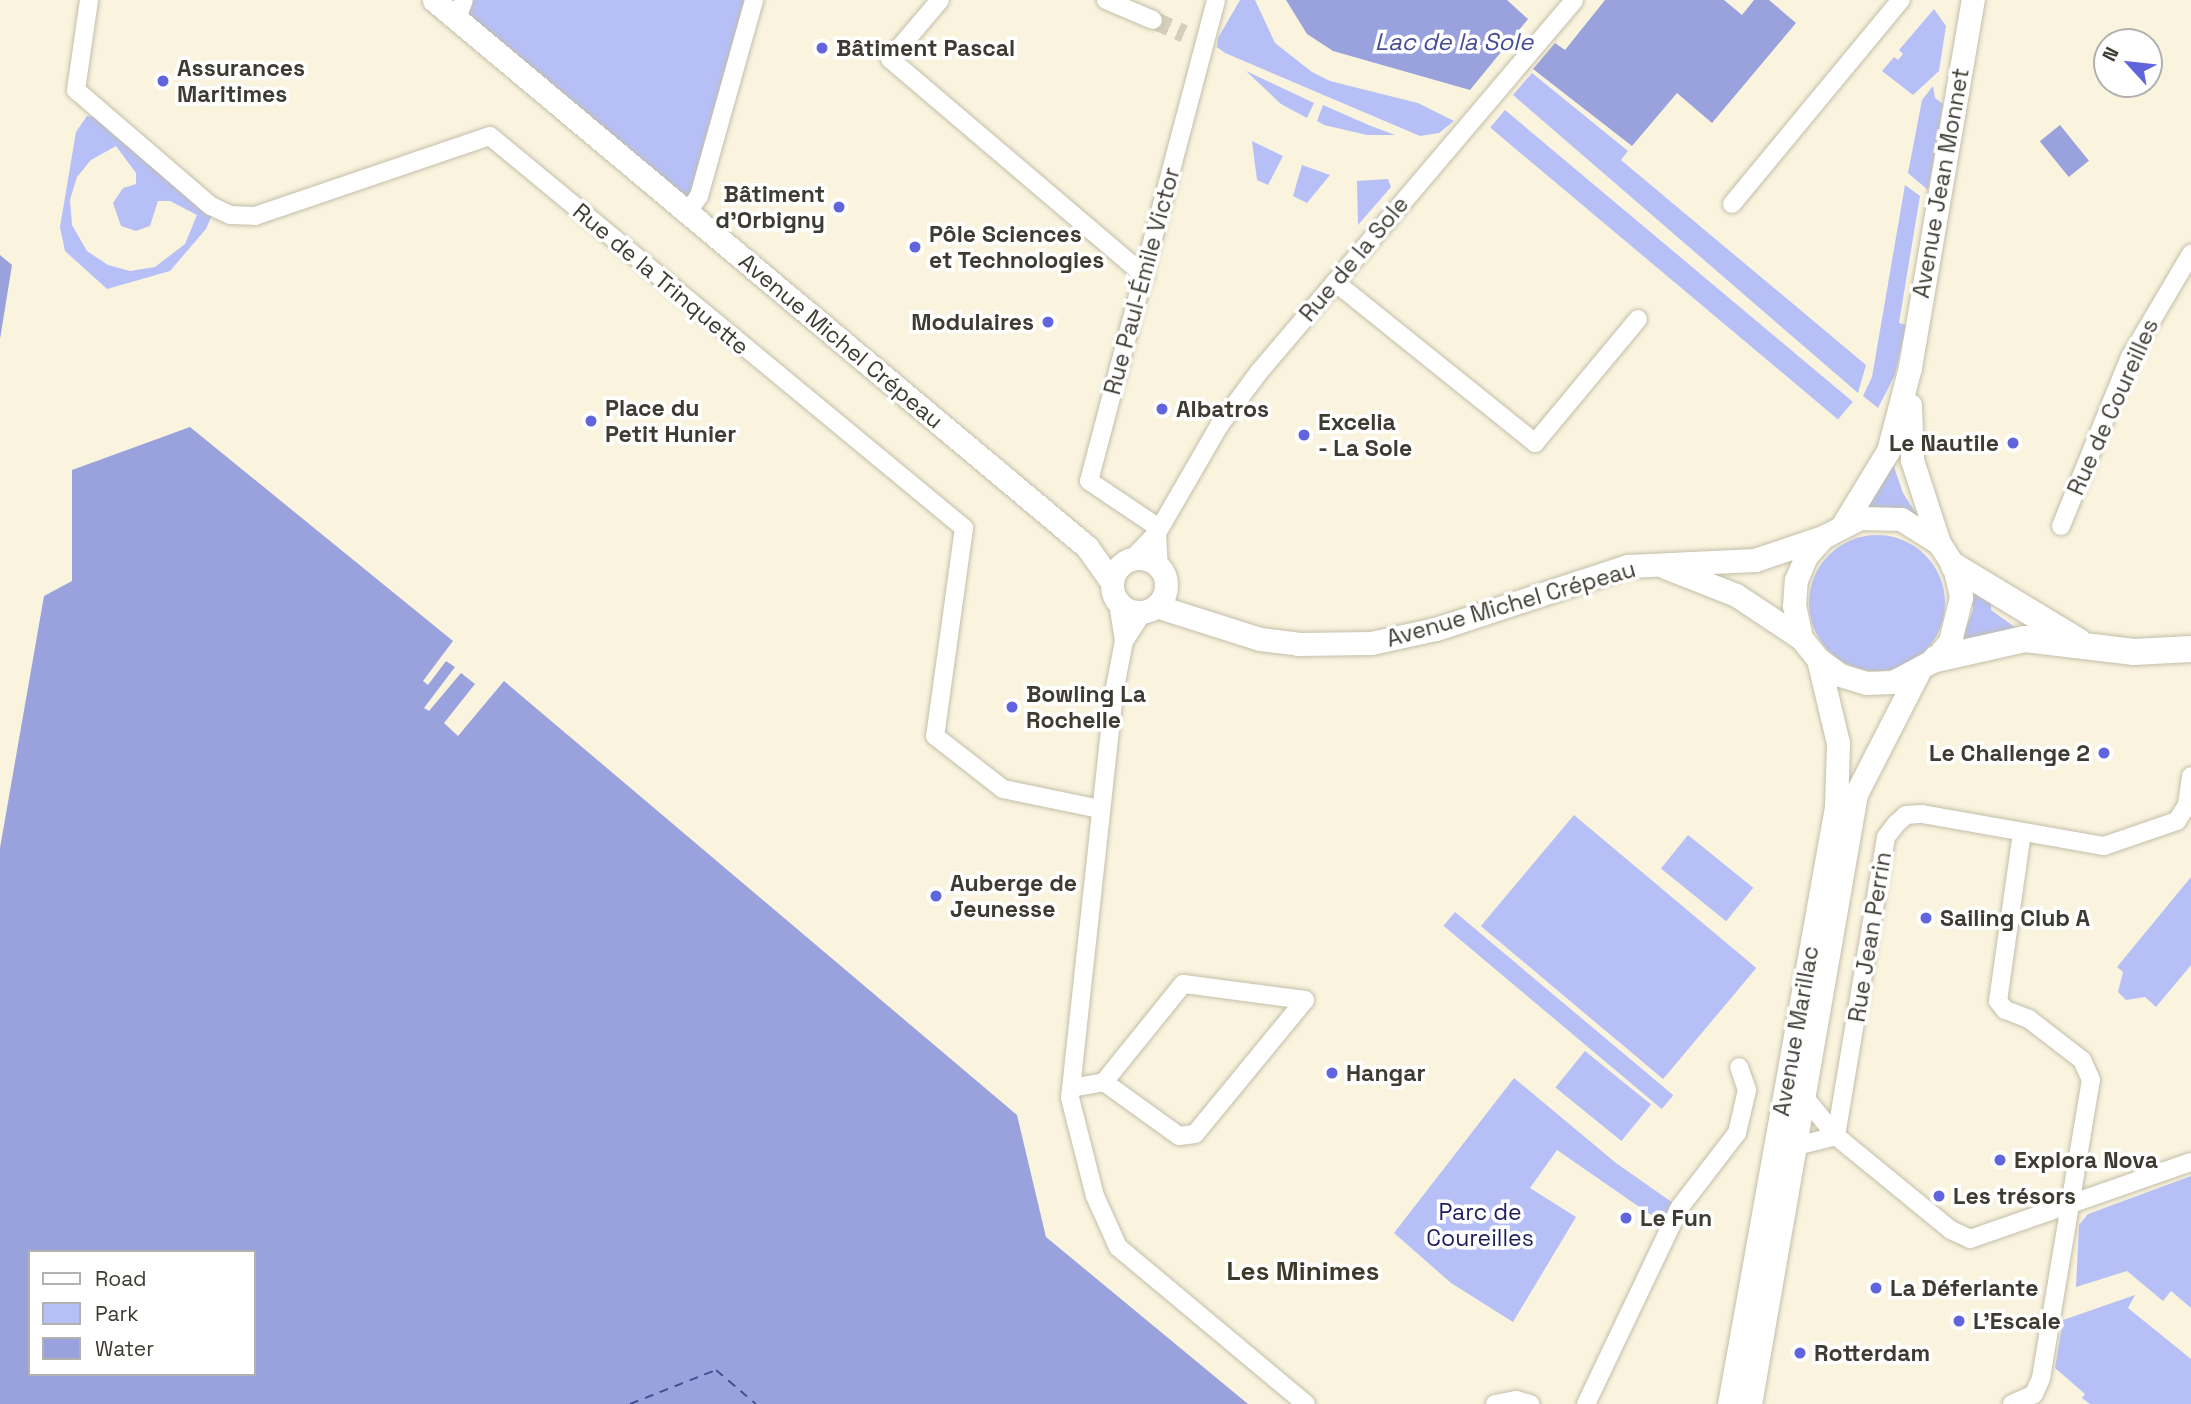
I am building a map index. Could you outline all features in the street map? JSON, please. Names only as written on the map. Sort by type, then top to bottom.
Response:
[{"type":"main road","points":[[1954,566],[2083,644]]},
{"type":"main road","points":[[1927,666],[2025,639],[2134,652],[2191,649]]},
{"type":"street","name":"Rue de la Trinquette","points":[[89,0],[76,90],[211,206],[230,215],[255,216],[489,136],[964,528],[935,736],[1003,789],[1100,809]]},
{"type":"street","name":"Avenue Michel Crépeau","points":[[434,0],[461,9],[687,213],[1087,547],[1115,592],[1156,593]]},
{"type":"street","points":[[687,213],[705,177],[754,0]]},
{"type":"street","points":[[940,0],[890,59],[1145,276]]},
{"type":"street","points":[[1106,0],[1153,20]]},
{"type":"street","name":"Rue Paul-Émile Victor","points":[[1158,531],[1090,481],[1216,0]]},
{"type":"street","name":"Rue de la Sole","points":[[1130,560],[1158,531],[1219,426],[1335,282],[1574,0]]},
{"type":"street","points":[[1732,204],[1901,0]]},
{"type":"street","name":"Avenue Jean Monnet","points":[[1844,523],[1888,451],[1910,367],[1973,0]]},
{"type":"street","name":"Rue de Coureilles","points":[[2061,526],[2130,357],[2191,254]]},
{"type":"street","points":[[1335,282],[1535,443],[1638,319]]},
{"type":"street","name":"Avenue Jean Monnet","points":[[1910,367],[1908,441],[1939,543]]},
{"type":"street","points":[[1878,516],[1901,519],[1939,543],[1954,566],[1961,597],[1959,620],[1927,666],[1893,682],[1866,683],[1840,675],[1818,659],[1801,638],[1794,606],[1796,580],[1806,556],[1823,537],[1844,523],[1878,516]]},
{"type":"street","points":[[1124,641],[1156,593],[1158,531]]},
{"type":"street","name":"Avenue Michel Crépeau","points":[[1087,547],[1130,560],[1147,559],[1156,593],[1181,617],[1200,618],[1260,639],[1308,645],[1371,643],[1436,629],[1609,571],[1659,565],[1755,560],[1823,537]]},
{"type":"street","points":[[1130,560],[1115,592],[1124,641],[1100,809],[1071,1088],[1095,1196],[1118,1247],[1306,1404]]},
{"type":"street","name":"Avenue Michel Crépeau","points":[[1659,565],[1736,596],[1801,638]]},
{"type":"street","name":"Avenue Marillac","points":[[1729,1404],[1836,807],[1838,743],[1818,659]]},
{"type":"street","name":"Avenue Marillac","points":[[1750,1404],[1792,1147],[1856,794],[1927,666]]},
{"type":"street","name":"Rue Jean Perrin","points":[[1836,1136],[1886,837],[1906,815],[1922,814],[2104,845],[2148,833],[2183,814],[2191,776]]},
{"type":"street","points":[[2012,1404],[2034,1394],[2040,1378],[2090,1090],[2088,1069],[2029,1018],[2005,1010],[1998,1002],[2022,833]]},
{"type":"street","points":[[1071,1088],[1104,1082],[1183,984],[1305,1000],[1195,1134],[1179,1136],[1104,1082]]},
{"type":"street","points":[[1586,1404],[1681,1207],[1737,1133],[1747,1090],[1739,1067]]},
{"type":"street","points":[[1802,1094],[1836,1136],[1962,1237],[1983,1237],[2191,1162]]},
{"type":"street","points":[[1792,1147],[1836,1136]]},
{"type":"street","points":[[1495,1404],[1516,1400],[1530,1404]]},
{"type":"green space","points":[[464,0],[754,0],[687,213],[457,18]]},
{"type":"green space","points":[[1240,0],[1255,0],[1275,43],[1312,72],[1330,81],[1418,103],[1454,121],[1439,133],[1420,136],[1225,53],[1217,47],[1218,38]]},
{"type":"green space","points":[[1934,9],[1946,26],[1939,71],[1913,95],[1882,71],[1894,57],[1898,60],[1903,54],[1899,50]]},
{"type":"green space","points":[[1246,71],[1314,103],[1307,118],[1281,104]]},
{"type":"green space","points":[[1532,73],[1628,151],[1621,160],[1866,365],[1858,393],[1513,95]]},
{"type":"green space","points":[[1933,86],[1935,98],[1943,104],[1928,190],[1908,173],[1922,100]]},
{"type":"green space","points":[[1323,105],[1395,135],[1367,135],[1324,125],[1317,121]]},
{"type":"green space","points":[[1505,110],[1853,402],[1838,419],[1490,128]]},
{"type":"green space","points":[[87,116],[95,117],[212,215],[206,229],[170,271],[107,289],[65,251],[60,227],[76,132]],"holes":[[[116,146],[136,173],[136,184],[123,188],[113,203],[121,226],[136,231],[150,226],[158,201],[170,201],[197,215],[185,244],[155,267],[130,271],[108,265],[87,251],[72,225],[70,200],[77,177],[91,160]]]},
{"type":"green space","points":[[1252,141],[1283,156],[1268,185],[1257,180]]},
{"type":"green space","points":[[1302,165],[1330,175],[1307,203],[1293,196]]},
{"type":"green space","points":[[1388,179],[1391,187],[1358,225],[1357,181]]},
{"type":"green space","points":[[1905,185],[1920,196],[1899,323],[1906,325],[1895,375],[1878,408],[1863,396],[1872,377]]},
{"type":"green space","points":[[1892,461],[1903,493],[1919,518],[1861,509]]},
{"type":"green space","points":[[1877,535],[1903,540],[1925,555],[1940,577],[1945,603],[1940,629],[1925,651],[1903,666],[1877,671],[1851,666],[1829,651],[1814,629],[1809,603],[1814,577],[1829,555],[1851,540]]},
{"type":"green space","points":[[1971,583],[1991,598],[1991,610],[2019,630],[1958,648],[1973,610]]},
{"type":"green space","points":[[1574,815],[1756,968],[1663,1079],[1481,926]]},
{"type":"green space","points":[[1688,835],[1753,888],[1726,921],[1661,868]]},
{"type":"green space","points":[[2191,877],[2191,965],[2156,1007],[2145,997],[2126,1000],[2118,992],[2123,972],[2117,967]]},
{"type":"green space","points":[[1455,912],[1673,1095],[1662,1109],[1443,926]]},
{"type":"green space","points":[[1585,1051],[1651,1104],[1621,1141],[1555,1088]]},
{"type":"green space","name":"Parc de Coureilles","points":[[1514,1078],[1616,1163],[1673,1203],[1661,1222],[1557,1150],[1530,1188],[1576,1217],[1513,1322],[1451,1283],[1394,1233]]},
{"type":"green space","points":[[2191,1176],[2191,1308],[2171,1291],[2163,1301],[2127,1271],[2076,1287],[2079,1225],[2088,1214]]},
{"type":"green space","points":[[2135,1295],[2128,1308],[2191,1359],[2191,1404],[2090,1404],[2082,1398],[2085,1394],[2055,1368],[2063,1320]]},
{"type":"water","name":"Lac de la Sole","points":[[1286,0],[1507,0],[1528,19],[1470,90],[1333,51],[1307,34]]},
{"type":"water","points":[[1605,0],[1724,0],[1742,15],[1754,0],[1769,0],[1796,23],[1712,123],[1677,93],[1632,146],[1533,69],[1555,43],[1565,50]]},
{"type":"water","points":[[2060,125],[2089,161],[2069,177],[2040,141]]},
{"type":"water","points":[[0,255],[12,265],[0,339]]},
{"type":"water","points":[[190,427],[453,641],[423,681],[428,685],[446,661],[455,667],[424,708],[429,711],[461,673],[475,684],[444,723],[458,736],[504,681],[1017,1115],[1046,1237],[1248,1404],[0,1404],[0,848],[44,596],[72,581],[72,470]]},
{"type":"ferry route","points":[[630,1404],[716,1370],[756,1404]]},
{"type":"tunnel","points":[[1153,20],[1184,34]]},
{"type":"place","name":"Bâtiment Pascal","points":[[822,48]]},
{"type":"place","name":"Assurances Maritimes","points":[[163,81]]},
{"type":"place","name":"Bâtiment d’Orbigny","points":[[839,207]]},
{"type":"place","name":"Pôle Sciences et Technologies","points":[[915,247]]},
{"type":"place","name":"Modulaires","points":[[1048,322]]},
{"type":"place","name":"Albatros","points":[[1162,409]]},
{"type":"place","name":"Place du Petit Hunier","points":[[591,421]]},
{"type":"place","name":"Excelia - La Sole","points":[[1304,435]]},
{"type":"place","name":"Le Nautile","points":[[2013,443]]},
{"type":"place","name":"Bowling La Rochelle","points":[[1012,707]]},
{"type":"place","name":"Le Challenge 2","points":[[2104,753]]},
{"type":"place","name":"Auberge de Jeunesse","points":[[936,896]]},
{"type":"place","name":"Sailing Club A","points":[[1926,918]]},
{"type":"place","name":"Hangar","points":[[1332,1073]]},
{"type":"place","name":"Explora Nova","points":[[2000,1160]]},
{"type":"place","name":"Les trésors","points":[[1939,1196]]},
{"type":"place","name":"Le Fun","points":[[1626,1218]]},
{"type":"place","name":"La Déferlante","points":[[1876,1288]]},
{"type":"place","name":"L'Escale","points":[[1959,1321]]},
{"type":"place","name":"Rotterdam","points":[[1800,1353]]},
{"type":"district","name":"Les Minimes","points":[[1303,1272]]}]
